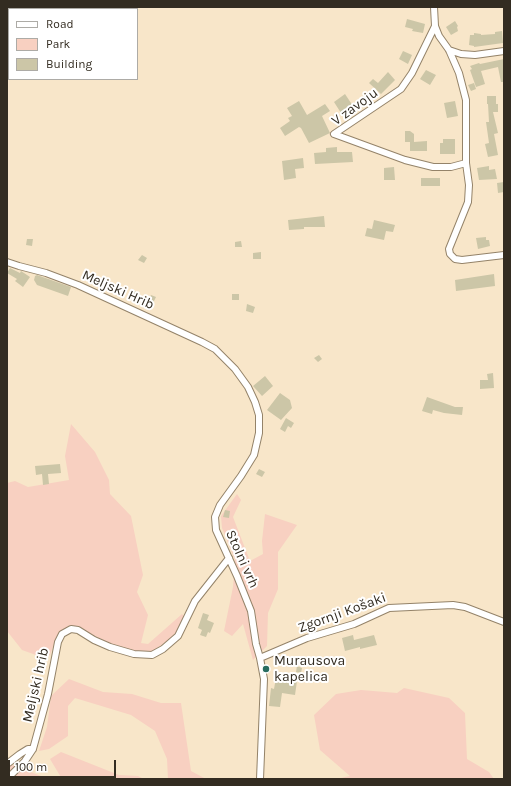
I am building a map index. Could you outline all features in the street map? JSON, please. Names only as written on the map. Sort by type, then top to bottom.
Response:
[{"type":"street","name":"V zavoju","points":[[434,7],[434,26],[412,73],[401,89],[334,134],[405,160],[430,166],[451,168],[466,163]]},
{"type":"street","points":[[434,26],[449,50],[464,85],[466,100],[466,163],[469,185],[468,202],[449,249],[450,254],[454,259],[462,260],[504,255]]},
{"type":"street","points":[[449,50],[461,54],[475,55],[504,52]]},
{"type":"street","name":"Meljski Hrib","points":[[7,262],[46,273],[78,285],[139,314],[190,335],[215,349]]},
{"type":"street","name":"Stolni vrh","points":[[215,349],[235,369],[248,387],[256,402],[259,415],[259,432],[254,456],[220,505],[215,517],[216,530],[251,611],[256,644],[264,679],[260,779]]},
{"type":"street","name":"Meljski hrib","points":[[7,779],[25,761],[32,749],[48,694],[58,642],[62,634],[71,629],[78,630],[94,640],[110,647],[134,654],[152,655],[163,649],[178,636],[195,601],[228,558]]},
{"type":"street","name":"Zgornji Košaki","points":[[260,658],[308,638],[354,624],[389,608],[453,605],[465,607],[504,622]]},
{"type":"street","points":[[7,764],[28,749],[32,749]]},
{"type":"green space","points":[[71,424],[95,452],[109,480],[110,494],[131,516],[143,575],[137,592],[148,615],[141,643],[148,644],[182,614],[185,617],[177,634],[153,651],[134,651],[111,645],[79,627],[70,626],[61,632],[55,641],[50,655],[36,655],[22,650],[7,631],[7,483],[15,481],[28,487],[69,480],[65,456]]},
{"type":"green space","points":[[237,494],[241,500],[233,517],[250,561],[263,554],[262,541],[265,514],[297,525],[278,552],[278,589],[268,613],[267,646],[253,660],[243,624],[232,636],[224,631],[233,587],[235,560],[222,528],[221,516]]},
{"type":"green space","points":[[69,679],[103,692],[132,694],[161,703],[181,703],[191,771],[206,779],[168,779],[167,759],[155,731],[131,715],[75,698],[68,706],[68,736],[49,749],[39,751],[47,727],[51,696]]},
{"type":"green space","points":[[404,688],[449,698],[465,713],[467,759],[489,772],[494,779],[336,779],[350,776],[320,750],[314,715],[336,694],[361,690],[397,693]]},
{"type":"green space","points":[[61,752],[119,775],[138,776],[144,779],[62,779],[50,759]]},
{"type":"green space","points":[[7,763],[41,776],[43,779],[7,779]]},
{"type":"building","points":[[407,19],[425,24],[423,33],[412,31],[413,29],[405,27]]},
{"type":"building","points":[[455,21],[458,26],[458,31],[451,35],[446,27]]},
{"type":"building","points":[[502,31],[503,43],[474,47],[469,45],[470,35],[474,35],[474,33],[481,35],[495,34],[495,32]]},
{"type":"building","points":[[403,51],[412,55],[408,64],[399,59]]},
{"type":"building","points":[[504,59],[504,82],[501,82],[498,67],[481,71],[485,84],[476,87],[470,66]]},
{"type":"building","points":[[426,70],[436,75],[430,85],[420,79]]},
{"type":"building","points":[[388,72],[395,80],[381,94],[369,83],[373,79],[378,83]]},
{"type":"building","points":[[474,83],[476,89],[471,91],[468,85]]},
{"type":"building","points":[[345,94],[357,112],[353,115],[348,108],[341,113],[334,102]]},
{"type":"building","points":[[487,96],[496,96],[496,104],[498,104],[498,112],[493,112],[498,133],[494,134],[498,155],[488,157],[485,144],[489,143],[486,122],[489,122]]},
{"type":"building","points":[[299,101],[307,115],[325,104],[330,111],[322,116],[330,133],[309,143],[299,127],[285,136],[280,128],[290,121],[288,118],[292,116],[287,108]]},
{"type":"building","points":[[455,101],[458,116],[447,118],[444,103]]},
{"type":"building","points":[[405,131],[410,131],[414,134],[414,142],[427,141],[427,151],[410,151],[410,142],[405,142]]},
{"type":"building","points":[[443,139],[455,139],[455,154],[440,154],[440,143],[443,143]]},
{"type":"building","points":[[337,147],[337,152],[352,152],[353,162],[315,164],[314,153],[326,152],[326,148]]},
{"type":"building","points":[[303,158],[304,168],[295,169],[296,178],[284,180],[282,161]]},
{"type":"building","points":[[489,166],[489,170],[495,169],[497,179],[479,180],[477,168]]},
{"type":"building","points":[[394,167],[395,180],[384,180],[384,168]]},
{"type":"building","points":[[421,178],[440,178],[440,186],[421,186]]},
{"type":"building","points":[[504,182],[504,192],[498,193],[497,183]]},
{"type":"building","points":[[324,216],[325,227],[304,227],[304,229],[289,230],[288,220]]},
{"type":"building","points":[[374,220],[395,225],[393,232],[386,231],[384,240],[365,236],[367,228],[372,229]]},
{"type":"building","points":[[486,237],[486,240],[489,240],[490,246],[478,249],[476,238]]},
{"type":"building","points":[[27,239],[33,239],[32,246],[26,245]]},
{"type":"building","points":[[241,241],[242,247],[235,247],[235,242]]},
{"type":"building","points":[[261,252],[261,259],[253,259],[253,253]]},
{"type":"building","points":[[142,255],[147,258],[144,263],[138,260]]},
{"type":"building","points":[[10,268],[20,273],[21,271],[30,277],[23,287],[15,281],[17,279],[7,273]]},
{"type":"building","points":[[494,274],[495,286],[456,291],[455,280]]},
{"type":"building","points":[[37,275],[71,287],[68,296],[37,285],[34,280],[35,276]]},
{"type":"building","points":[[132,290],[138,292],[136,297],[130,295]]},
{"type":"building","points":[[232,294],[239,294],[239,300],[232,300]]},
{"type":"building","points":[[151,295],[156,297],[153,303],[148,301]]},
{"type":"building","points":[[247,304],[255,307],[253,313],[246,311]]},
{"type":"building","points":[[319,355],[322,359],[318,362],[314,358]]},
{"type":"building","points":[[493,373],[494,388],[480,389],[480,380],[488,380],[487,374]]},
{"type":"building","points":[[265,376],[273,386],[262,396],[253,386]]},
{"type":"building","points":[[280,393],[290,400],[292,408],[281,420],[267,410]]},
{"type":"building","points":[[427,397],[455,407],[463,407],[462,415],[433,410],[432,414],[422,411]]},
{"type":"building","points":[[286,418],[294,423],[291,428],[288,426],[285,432],[280,429]]},
{"type":"building","points":[[60,464],[61,473],[48,474],[49,484],[43,485],[42,474],[36,475],[35,466]]},
{"type":"building","points":[[259,469],[265,472],[262,477],[256,474]]},
{"type":"building","points":[[225,510],[230,511],[229,518],[223,517]]},
{"type":"building","points":[[203,613],[209,615],[207,620],[214,623],[210,633],[208,632],[206,637],[200,635],[202,630],[198,628]]},
{"type":"building","points":[[353,635],[354,640],[374,635],[377,645],[345,651],[342,638]]},
{"type":"building","points":[[297,666],[302,668],[301,673],[296,672]]},
{"type":"building","points":[[276,678],[297,681],[295,695],[282,693],[280,707],[269,706],[271,688],[274,689]]},
{"type":"place","name":"Murausova kapelica","points":[[266,669]]}]
